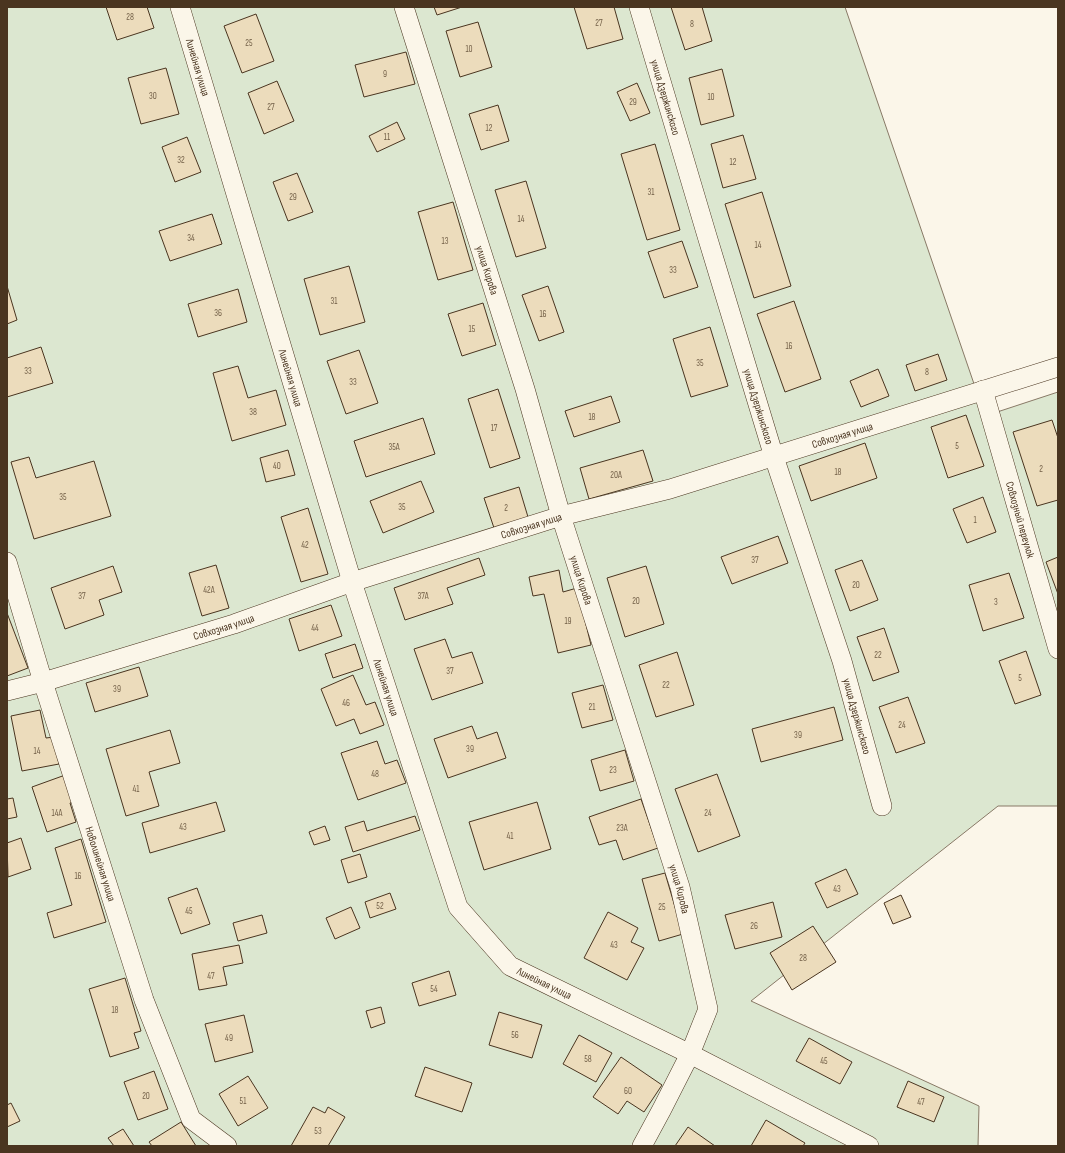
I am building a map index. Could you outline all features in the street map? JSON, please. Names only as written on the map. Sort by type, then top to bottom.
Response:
[{"type":"street","name":"Линейная улица","points":[[180,7],[352,582],[458,907],[510,966],[690,1054],[869,1146]]},
{"type":"street","name":"улица Кирова","points":[[404,7],[525,390],[561,516],[680,887],[708,1010],[690,1054],[642,1146]]},
{"type":"street","name":"улица Дзержинского","points":[[639,7],[704,229],[774,457],[842,661],[882,806]]},
{"type":"street","name":"Совхозная улица","points":[[7,691],[43,682],[234,624],[352,582],[561,516],[670,489],[1058,367]]},
{"type":"street","name":"Совхозный переулок","points":[[983,390],[1058,649]]},
{"type":"street","name":"Новолинейная улица","points":[[7,562],[43,682],[144,1000],[191,1119],[227,1146]]},
{"type":"green space","points":[[7,7],[845,7],[985,416],[1058,392],[1058,806],[998,806],[751,1001],[979,1106],[978,1146],[7,1146]]},
{"type":"building","points":[[106,7],[147,7],[154,28],[117,40]]},
{"type":"building","points":[[434,7],[462,7],[437,15]]},
{"type":"building","points":[[574,7],[614,7],[623,39],[587,49]]},
{"type":"building","points":[[671,7],[702,7],[712,41],[685,50]]},
{"type":"building","points":[[256,14],[274,61],[242,73],[224,26]]},
{"type":"building","points":[[478,22],[492,67],[460,77],[446,31]]},
{"type":"building","points":[[406,52],[415,84],[364,97],[355,65]]},
{"type":"building","points":[[166,68],[179,114],[141,124],[128,78]]},
{"type":"building","points":[[722,69],[734,116],[701,125],[689,78]]},
{"type":"building","points":[[277,81],[294,121],[264,134],[248,93]]},
{"type":"building","points":[[637,83],[650,113],[630,121],[617,92]]},
{"type":"building","points":[[498,105],[509,141],[481,150],[469,114]]},
{"type":"building","points":[[397,122],[405,139],[377,152],[369,136]]},
{"type":"building","points":[[743,135],[756,179],[723,188],[711,144]]},
{"type":"building","points":[[187,137],[201,172],[175,182],[162,147]]},
{"type":"building","points":[[655,144],[680,230],[647,240],[621,154]]},
{"type":"building","points":[[297,173],[313,212],[288,221],[273,182]]},
{"type":"building","points":[[526,181],[546,248],[516,257],[495,190]]},
{"type":"building","points":[[762,192],[791,286],[754,298],[725,204]]},
{"type":"building","points":[[453,202],[473,270],[438,280],[418,212]]},
{"type":"building","points":[[212,214],[222,244],[170,261],[159,231]]},
{"type":"building","points":[[682,241],[698,287],[664,298],[648,252]]},
{"type":"building","points":[[349,266],[365,322],[320,335],[304,279]]},
{"type":"building","points":[[7,286],[17,320],[7,324]]},
{"type":"building","points":[[548,286],[564,332],[539,341],[522,295]]},
{"type":"building","points":[[238,289],[247,322],[198,337],[188,304]]},
{"type":"building","points":[[794,301],[821,379],[785,392],[757,314]]},
{"type":"building","points":[[483,303],[496,345],[462,356],[448,314]]},
{"type":"building","points":[[710,327],[728,386],[691,397],[673,339]]},
{"type":"building","points":[[41,347],[53,383],[7,397],[7,358]]},
{"type":"building","points":[[359,350],[378,403],[346,414],[327,361]]},
{"type":"building","points":[[938,354],[947,380],[915,391],[906,365]]},
{"type":"building","points":[[238,366],[248,398],[276,390],[286,425],[232,441],[213,373]]},
{"type":"building","points":[[878,369],[889,396],[861,407],[850,381]]},
{"type":"building","points":[[498,389],[520,458],[490,468],[468,399]]},
{"type":"building","points":[[611,396],[620,422],[574,437],[565,411]]},
{"type":"building","points":[[966,415],[984,466],[948,478],[931,427]]},
{"type":"building","points":[[423,418],[435,454],[366,477],[354,441]]},
{"type":"building","points":[[1052,420],[1058,438],[1058,500],[1037,506],[1013,432]]},
{"type":"building","points":[[865,443],[877,478],[811,501],[799,466]]},
{"type":"building","points":[[288,450],[295,475],[266,482],[260,458]]},
{"type":"building","points":[[643,450],[653,481],[589,499],[580,468]]},
{"type":"building","points":[[29,457],[36,478],[94,461],[111,516],[34,539],[11,462]]},
{"type":"building","points":[[421,481],[434,512],[383,533],[370,501]]},
{"type":"building","points":[[519,487],[528,517],[494,528],[484,498]]},
{"type":"building","points":[[983,497],[996,532],[967,543],[953,509]]},
{"type":"building","points":[[308,508],[328,574],[301,582],[281,517]]},
{"type":"building","points":[[778,536],[788,563],[732,584],[721,557]]},
{"type":"building","points":[[1058,557],[1058,594],[1046,562]]},
{"type":"building","points":[[479,558],[485,575],[447,588],[453,604],[405,620],[394,588]]},
{"type":"building","points":[[862,560],[878,600],[850,611],[835,570]]},
{"type":"building","points":[[216,565],[229,608],[202,616],[189,573]]},
{"type":"building","points":[[113,566],[122,592],[99,600],[104,615],[65,629],[51,588]]},
{"type":"building","points":[[646,566],[664,624],[625,637],[607,578]]},
{"type":"building","points":[[559,570],[563,592],[577,588],[591,645],[558,653],[544,594],[533,596],[529,577]]},
{"type":"building","points":[[1009,573],[1024,618],[983,631],[969,585]]},
{"type":"building","points":[[331,605],[342,636],[299,651],[289,619]]},
{"type":"building","points":[[7,613],[28,668],[7,676]]},
{"type":"building","points":[[884,628],[899,672],[873,681],[857,637]]},
{"type":"building","points":[[445,639],[452,658],[472,652],[483,683],[432,700],[414,649]]},
{"type":"building","points":[[355,644],[363,668],[333,678],[325,654]]},
{"type":"building","points":[[1026,651],[1041,695],[1015,704],[999,661]]},
{"type":"building","points":[[677,652],[694,705],[656,717],[639,665]]},
{"type":"building","points":[[139,667],[148,696],[95,712],[86,683]]},
{"type":"building","points":[[353,675],[366,705],[375,702],[384,725],[360,734],[354,719],[336,726],[321,689]]},
{"type":"building","points":[[603,685],[613,720],[582,728],[572,693]]},
{"type":"building","points":[[908,697],[925,743],[896,753],[879,707]]},
{"type":"building","points":[[834,707],[843,740],[761,762],[752,729]]},
{"type":"building","points":[[40,710],[46,738],[54,737],[59,764],[22,771],[11,716]]},
{"type":"building","points":[[472,726],[477,739],[497,732],[506,758],[448,778],[434,739]]},
{"type":"building","points":[[170,730],[180,763],[149,772],[159,806],[126,816],[106,749]]},
{"type":"building","points":[[377,741],[385,764],[397,760],[406,783],[358,800],[341,753]]},
{"type":"building","points":[[625,750],[634,781],[600,791],[591,760]]},
{"type":"building","points":[[68,774],[77,801],[70,803],[76,822],[47,832],[32,787]]},
{"type":"building","points":[[717,774],[740,836],[698,852],[675,789]]},
{"type":"building","points":[[13,798],[17,817],[7,819],[7,799]]},
{"type":"building","points":[[641,799],[658,848],[623,860],[616,840],[599,845],[589,817]]},
{"type":"building","points":[[216,802],[225,831],[150,853],[142,823]]},
{"type":"building","points":[[537,802],[551,849],[484,870],[469,822]]},
{"type":"building","points":[[415,816],[420,830],[353,852],[345,827],[364,821],[367,831]]},
{"type":"building","points":[[325,826],[330,840],[314,845],[309,832]]},
{"type":"building","points":[[21,838],[31,869],[8,877],[7,843]]},
{"type":"building","points":[[81,839],[106,922],[54,938],[47,913],[72,905],[55,848]]},
{"type":"building","points":[[360,854],[367,877],[348,883],[341,860]]},
{"type":"building","points":[[846,869],[858,894],[827,908],[815,883]]},
{"type":"building","points":[[665,873],[683,934],[659,941],[642,879]]},
{"type":"building","points":[[197,888],[210,924],[181,934],[168,898]]},
{"type":"building","points":[[390,893],[396,909],[370,918],[365,902]]},
{"type":"building","points":[[901,895],[911,917],[893,924],[884,903]]},
{"type":"building","points":[[773,902],[782,937],[735,949],[725,915]]},
{"type":"building","points":[[351,907],[360,928],[335,939],[326,918]]},
{"type":"building","points":[[608,912],[638,928],[631,942],[644,948],[627,980],[584,958]]},
{"type":"building","points":[[262,915],[267,933],[238,941],[233,923]]},
{"type":"building","points":[[813,926],[836,962],[792,990],[770,953]]},
{"type":"building","points":[[239,945],[243,963],[223,967],[227,985],[199,990],[192,954]]},
{"type":"building","points":[[449,971],[456,995],[419,1006],[412,983]]},
{"type":"building","points":[[125,978],[141,1031],[134,1033],[139,1048],[110,1057],[89,989]]},
{"type":"building","points":[[381,1007],[385,1023],[371,1028],[366,1011]]},
{"type":"building","points":[[499,1012],[542,1025],[532,1058],[489,1045]]},
{"type":"building","points":[[244,1015],[253,1052],[215,1062],[205,1024]]},
{"type":"building","points":[[579,1035],[612,1053],[596,1082],[563,1064]]},
{"type":"building","points":[[809,1038],[852,1062],[840,1084],[796,1061]]},
{"type":"building","points":[[621,1057],[662,1085],[644,1112],[627,1101],[618,1114],[593,1097]]},
{"type":"building","points":[[425,1067],[472,1083],[462,1112],[415,1096]]},
{"type":"building","points":[[154,1071],[168,1109],[138,1120],[124,1082]]},
{"type":"building","points":[[248,1076],[268,1108],[238,1126],[219,1094]]},
{"type":"building","points":[[908,1081],[944,1097],[934,1122],[897,1107]]},
{"type":"building","points":[[11,1103],[20,1121],[7,1127],[7,1105]]},
{"type":"building","points":[[313,1107],[325,1113],[328,1107],[345,1117],[328,1146],[291,1146]]},
{"type":"building","points":[[766,1120],[805,1143],[803,1146],[751,1146]]},
{"type":"building","points":[[181,1122],[196,1146],[152,1146],[149,1142]]},
{"type":"building","points":[[688,1127],[715,1146],[675,1146]]},
{"type":"building","points":[[123,1129],[134,1146],[114,1146],[108,1138]]}]
